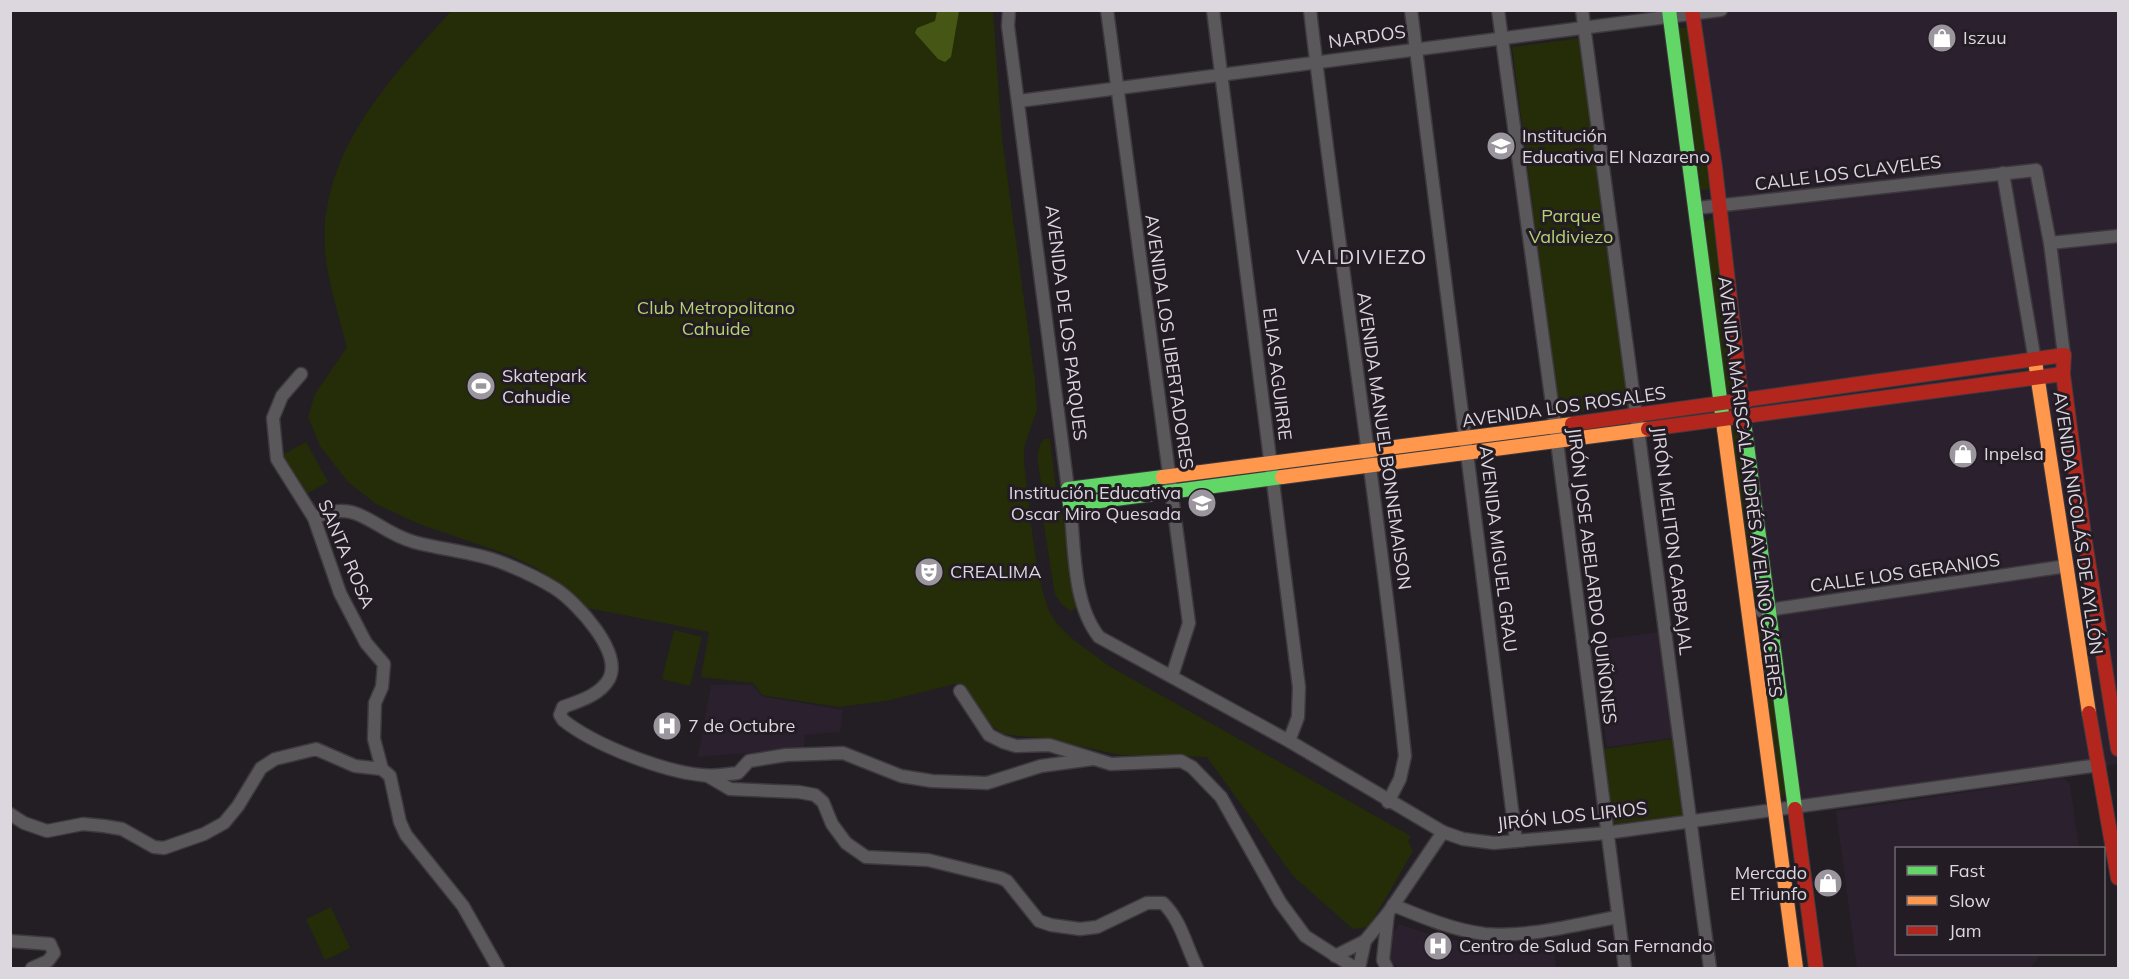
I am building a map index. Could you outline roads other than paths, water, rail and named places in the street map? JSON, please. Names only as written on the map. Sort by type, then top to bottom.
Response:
[{"type":"street","name":"AVENIDA DE LOS PARQUES","points":[[1009,10],[1008,26],[1079,587],[1089,621],[1099,637]]},
{"type":"street","name":"AVENIDA LOS LIBERTADORES","points":[[1107,10],[1189,623],[1172,676]]},
{"type":"street","name":"ELIAS AGUIRRE","points":[[1213,10],[1299,687],[1298,717],[1289,741]]},
{"type":"street","name":"AVENIDA MANUEL BONNEMAISON","points":[[1310,10],[1340,260],[1369,458],[1405,756],[1400,780],[1388,802]]},
{"type":"street","name":"AVENIDA MIGUEL GRAU","points":[[1411,10],[1516,841]]},
{"type":"street","name":"JIRÓN JOSE ABELARDO QUIÑONES","points":[[1498,10],[1556,433],[1625,969]]},
{"type":"street","name":"JIRÓN MELITON CARBAJAL","points":[[1582,10],[1710,969]]},
{"type":"street","name":"NARDOS","points":[[1019,101],[1670,14],[1720,10]]},
{"type":"street","name":"AVENIDA MARISCAL ANDRÉS AVELINO CÁCERES","points":[[1693,12],[1719,205],[1742,409],[1816,969]]},
{"type":"street","name":"AVENIDA MARISCAL ANDRÉS AVELINO CÁCERES","points":[[1670,14],[1796,969]]},
{"type":"street","name":"CALLE LOS CLAVELES","points":[[1697,208],[2036,170]]},
{"type":"street","name":"AVENIDA NICOLÁS DE AYLLÓN","points":[[2036,170],[2050,243],[2064,355],[2063,374],[2084,535],[2118,749]]},
{"type":"street","name":"AVENIDA NICOLÁS DE AYLLÓN","points":[[2003,173],[2024,307],[2038,377],[2083,681],[2118,870]]},
{"type":"street","points":[[2050,243],[2118,236]]},
{"type":"street","name":"AVENIDA LOS ROSALES","points":[[1742,409],[2064,355]]},
{"type":"street","name":"SANTA ROSA","points":[[301,374],[282,396],[273,418],[273,441],[277,459],[314,518],[340,593],[366,643],[384,664],[374,724],[374,739],[382,769],[390,776],[406,835],[464,906],[498,969]]},
{"type":"street","name":"AVENIDA LOS ROSALES","points":[[1070,505],[1272,478],[1369,458],[1721,411],[2063,374]]},
{"type":"street","name":"AVENIDA LOS ROSALES","points":[[1068,489],[1270,464],[1369,458]]},
{"type":"street","points":[[314,518],[332,509],[348,509],[402,538],[501,562],[558,590],[577,607],[597,632],[609,653],[612,669],[602,688],[586,699],[563,707],[560,715],[563,720],[600,743],[664,767],[708,776],[738,773],[748,761],[786,755],[843,753],[901,776],[943,782],[987,783],[1041,766],[1093,759]]},
{"type":"street","name":"CALLE LOS GERANIOS","points":[[1748,613],[2067,566]]},
{"type":"street","name":"JIRÓN LOS LIRIOS","points":[[1099,637],[1289,741],[1388,802],[1443,832],[1463,839],[1494,843],[1606,832],[2099,765]]},
{"type":"street","points":[[960,691],[988,735],[1016,746],[1049,746],[1111,764],[1181,761],[1192,767],[1221,797],[1280,902],[1305,936],[1357,969],[1365,941],[1443,832]]},
{"type":"street","points":[[10,814],[24,823],[47,831],[83,824],[122,829],[154,848],[164,848],[204,834],[224,823],[238,806],[261,768],[275,759],[316,749],[355,766],[382,769]]},
{"type":"street","points":[[738,773],[745,791]]},
{"type":"street","points":[[708,776],[730,789],[799,792],[815,795],[823,802],[831,824],[846,843],[866,857],[928,861],[1000,878],[1007,881],[1039,921],[1052,925],[1080,929],[1097,927],[1147,903],[1163,903],[1176,915],[1184,943],[1197,969]]},
{"type":"street","points":[[1390,909],[1485,934],[1524,932],[1618,917]]},
{"type":"street","points":[[1387,969],[1383,960],[1390,909]]},
{"type":"street","points":[[10,941],[50,944],[54,952],[52,958],[32,969]]},
{"type":"street","points":[[1335,956],[1365,941]]},
{"type":"place","name":"Iszuu","points":[[1942,38]]},
{"type":"place","name":"Institución Educativa El Nazareno","points":[[1501,146]]},
{"type":"place","name":"Skatepark Cahudie","points":[[481,386]]},
{"type":"place","name":"Inpelsa","points":[[1963,454]]},
{"type":"place","name":"Institución Educativa Oscar Miro Quesada","points":[[1202,503]]},
{"type":"place","name":"CREALIMA","points":[[929,572]]},
{"type":"place","name":"7 de Octubre","points":[[667,726]]},
{"type":"place","name":"Mercado El Triunfo","points":[[1828,883]]},
{"type":"place","name":"Centro de Salud San Fernando","points":[[1438,946]]},
{"type":"district","name":"VALDIVIEZO","points":[[1362,257]]},
{"type":"park label","name":"Parque Valdiviezo","points":[[1571,226]]},
{"type":"park label","name":"Club Metropolitano Cahuide","points":[[716,318]]}]
